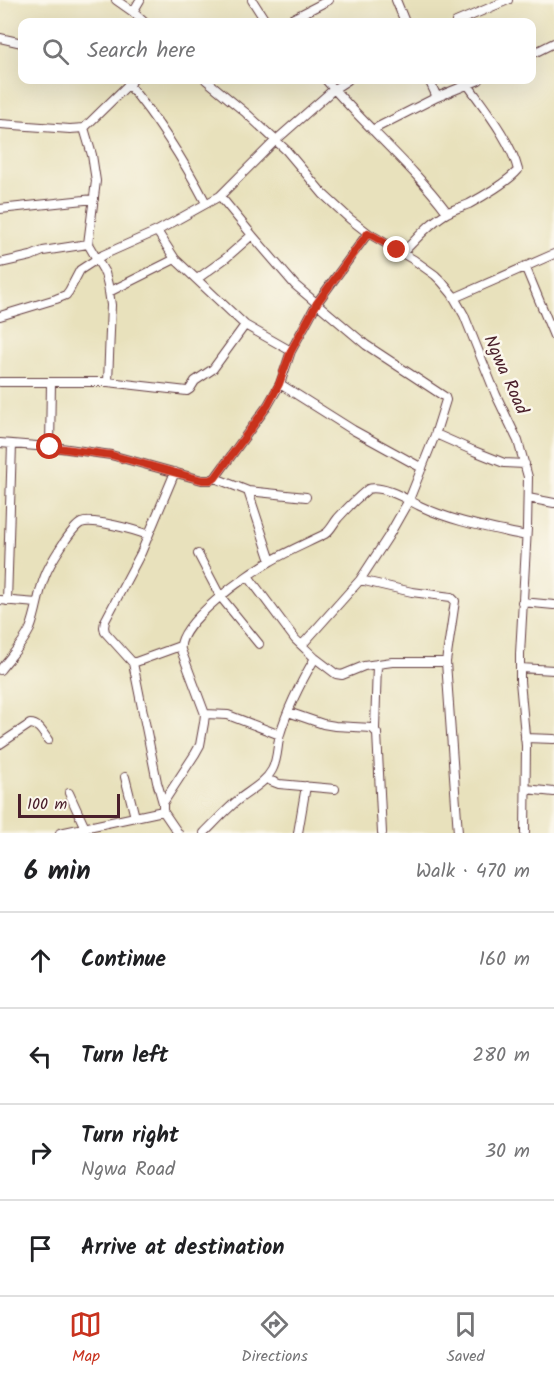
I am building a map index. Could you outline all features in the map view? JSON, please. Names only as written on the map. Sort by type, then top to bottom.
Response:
[{"type":"street","points":[[116,0],[140,18]]},
{"type":"street","points":[[133,12],[140,0]]},
{"type":"street","points":[[252,0],[263,18]]},
{"type":"street","points":[[294,18],[329,0]]},
{"type":"street","points":[[396,0],[403,18]]},
{"type":"street","points":[[465,18],[508,0]]},
{"type":"street","points":[[0,38],[18,42]]},
{"type":"street","points":[[536,52],[554,43]]},
{"type":"street","points":[[0,124],[84,128],[128,84]]},
{"type":"street","points":[[131,84],[206,203]]},
{"type":"street","name":"Ngwa Road","points":[[215,84],[286,150],[323,194],[350,219],[435,275],[442,282],[464,315],[496,395],[518,441],[528,477],[520,668],[525,738],[525,833]]},
{"type":"street","points":[[330,84],[412,169],[447,212]]},
{"type":"street","points":[[0,316],[66,295],[80,270],[113,250],[157,231],[220,196],[275,141],[342,84]]},
{"type":"street","points":[[431,84],[437,97]]},
{"type":"street","points":[[372,130],[468,84],[502,135],[518,170],[482,197],[447,212],[402,253]]},
{"type":"street","points":[[84,128],[95,168],[96,181],[88,244],[105,273],[109,292],[108,382]]},
{"type":"street","points":[[220,196],[295,285],[366,345],[445,397],[446,400],[435,435],[409,500],[360,580],[302,645]]},
{"type":"street","points":[[0,208],[94,199]]},
{"type":"street","points":[[157,231],[175,259],[245,325],[291,351]]},
{"type":"street","points":[[0,443],[111,455],[202,480],[215,478],[268,405],[279,384],[291,351],[317,303],[368,233]]},
{"type":"street","points":[[197,279],[252,235]]},
{"type":"street","points":[[0,263],[49,250],[88,244]]},
{"type":"street","points":[[454,298],[554,254]]},
{"type":"street","points":[[109,292],[175,259]]},
{"type":"street","points":[[525,266],[554,336]]},
{"type":"street","points":[[0,382],[108,382],[187,391],[195,381],[213,369],[245,325]]},
{"type":"street","points":[[50,447],[51,382]]},
{"type":"street","points":[[279,384],[353,430],[422,468]]},
{"type":"street","points":[[435,435],[504,463],[525,464]]},
{"type":"street","points":[[12,444],[4,601],[37,603]]},
{"type":"street","points":[[175,472],[141,553],[104,627],[105,632],[133,663],[163,807],[178,833]]},
{"type":"street","points":[[215,478],[248,491],[306,497]]},
{"type":"street","points":[[60,833],[135,817],[163,807],[200,745],[204,723],[205,714],[180,646],[190,625],[220,596],[248,576],[330,531],[346,509],[368,489],[379,488],[448,516],[526,536]]},
{"type":"street","points":[[248,491],[272,561]]},
{"type":"street","points":[[528,498],[554,503]]},
{"type":"street","points":[[0,670],[29,630],[45,575],[76,526],[83,522],[91,522],[148,535]]},
{"type":"street","points":[[198,554],[220,596],[259,644]]},
{"type":"street","points":[[248,576],[289,631],[315,658],[336,674],[342,675],[364,666],[392,662],[446,662]]},
{"type":"street","points":[[360,580],[451,597],[455,601],[446,662],[458,833]]},
{"type":"street","points":[[522,602],[554,605]]},
{"type":"street","points":[[133,663],[180,646]]},
{"type":"street","points":[[204,833],[236,801],[266,778],[275,764],[280,735],[288,712],[315,658]]},
{"type":"street","points":[[377,664],[375,729],[382,833]]},
{"type":"street","points":[[520,668],[554,670]]},
{"type":"street","points":[[288,712],[323,724],[375,729]]},
{"type":"street","points":[[205,714],[228,716],[280,735]]},
{"type":"street","points":[[0,744],[30,724],[37,726],[48,740]]},
{"type":"street","points":[[525,738],[554,739]]},
{"type":"street","points":[[125,777],[135,817]]},
{"type":"street","points":[[266,778],[279,784],[335,789]]},
{"type":"street","points":[[298,833],[306,786]]},
{"type":"street","points":[[526,789],[554,792]]},
{"type":"street","points":[[69,793],[85,828]]},
{"type":"route","points":[[50,447],[111,455],[202,480],[215,478],[268,405],[279,384],[291,351],[317,303],[368,233],[397,250]]}]
